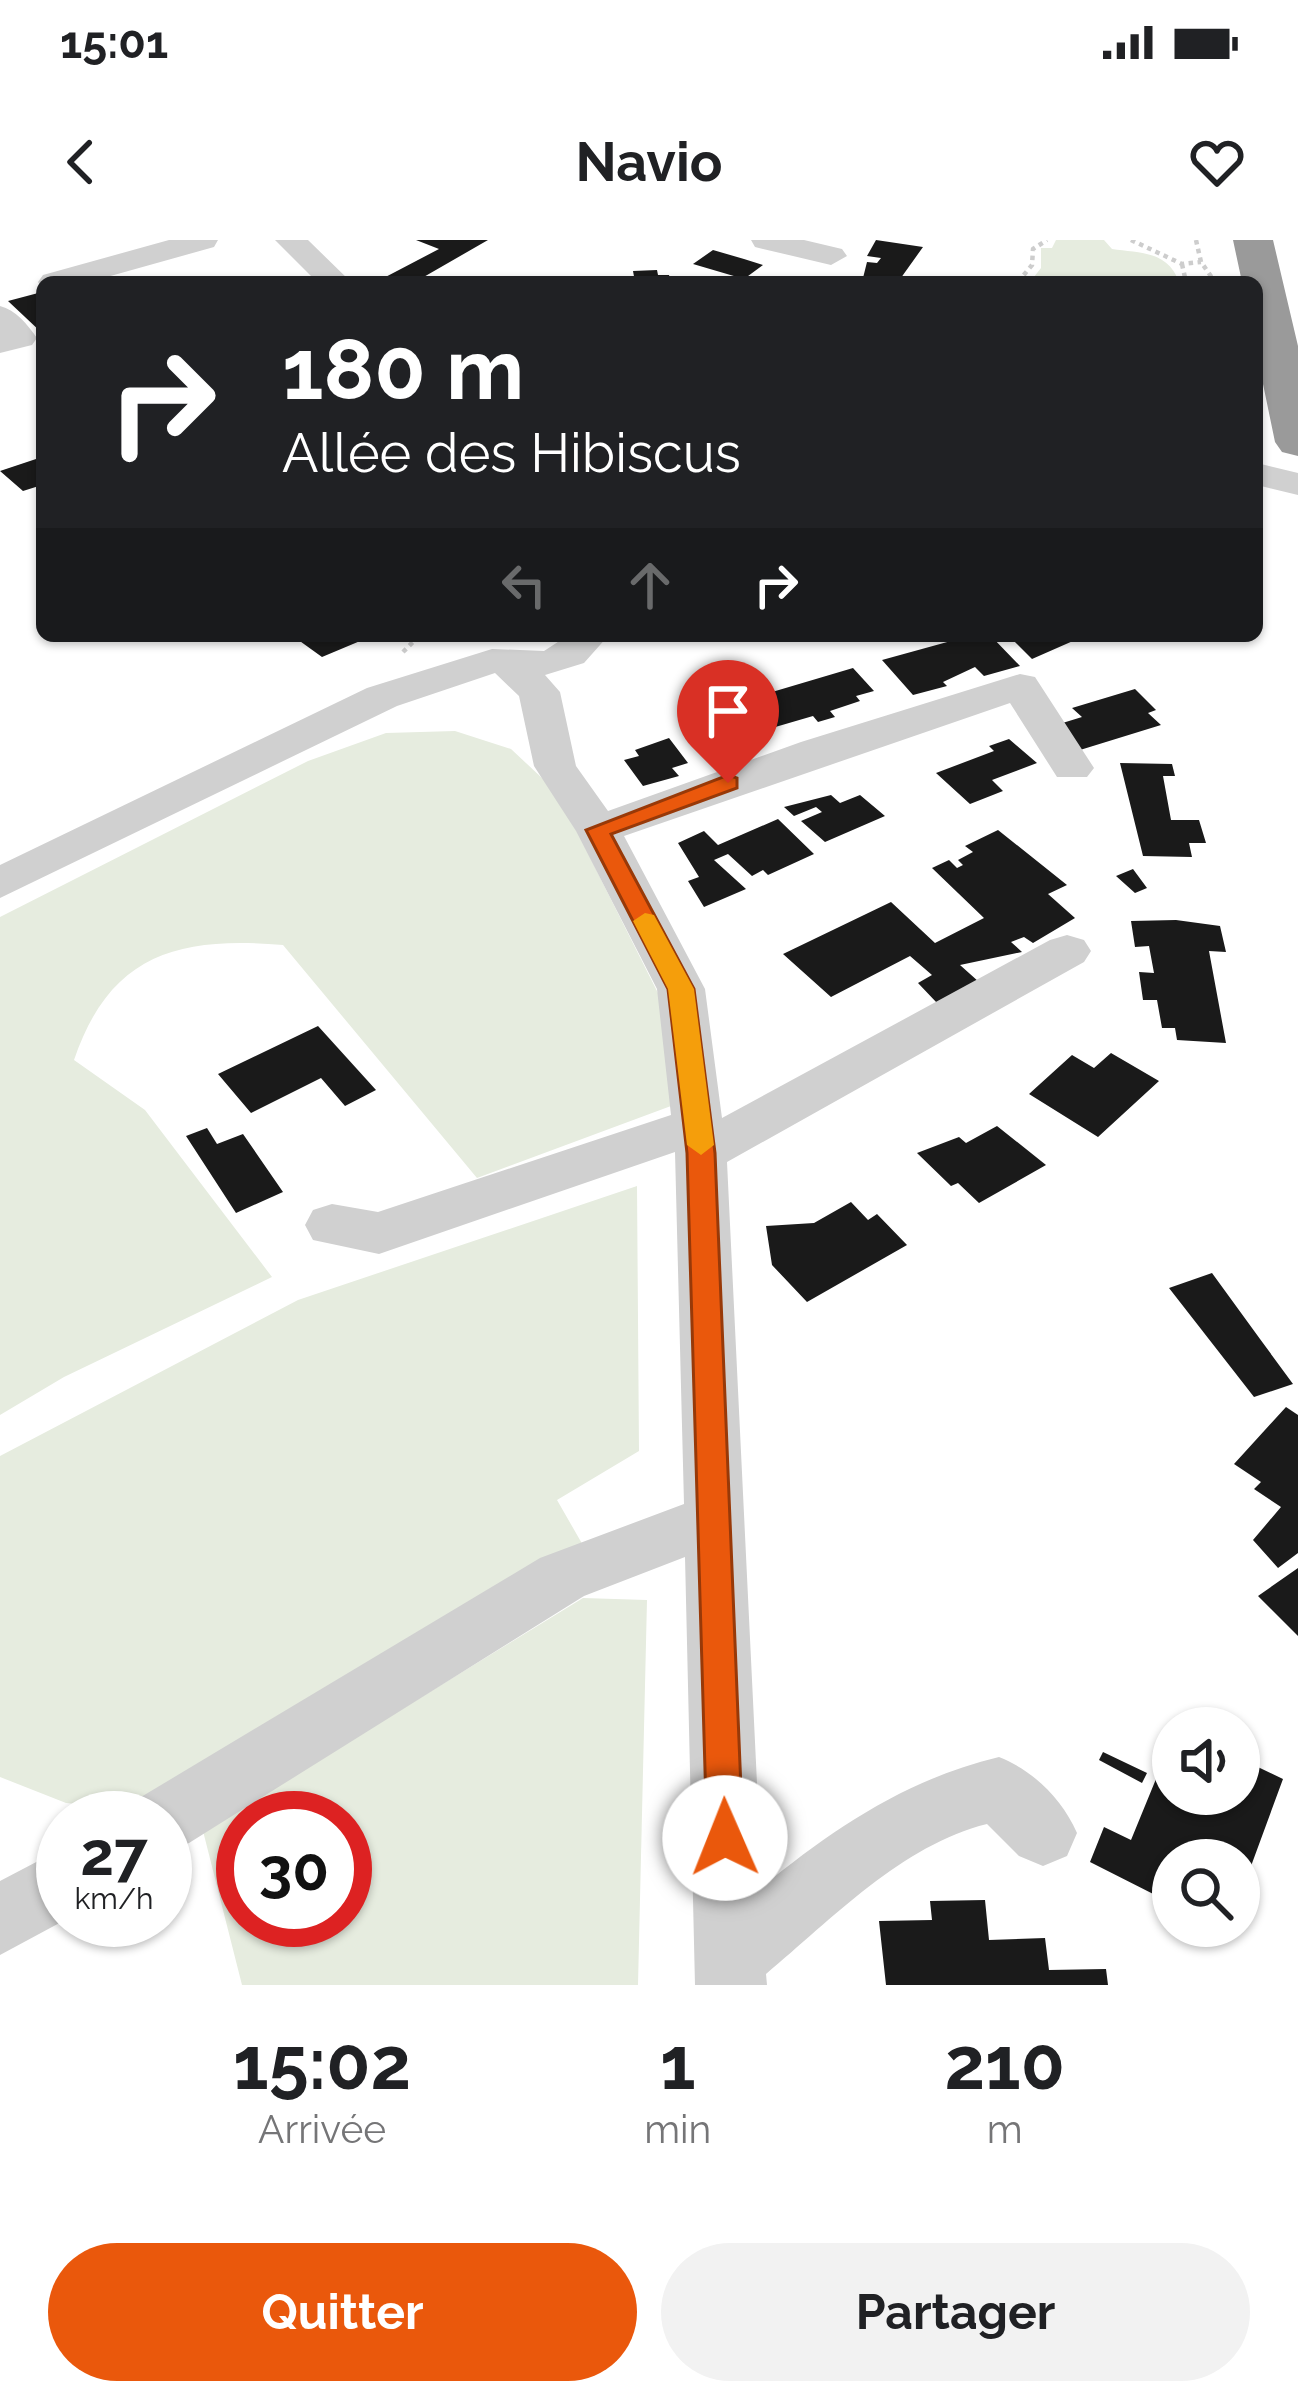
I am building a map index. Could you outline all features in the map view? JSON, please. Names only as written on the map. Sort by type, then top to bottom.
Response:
[{"type":"highway","points":[[1253,240],[1260,276]]},
{"type":"highway","points":[[1263,290],[1298,442]]},
{"type":"street","points":[[100,276],[203,240]]},
{"type":"street","points":[[290,240],[329,276]]},
{"type":"street","points":[[766,240],[834,259]]},
{"type":"street","points":[[0,298],[36,288]]},
{"type":"street","points":[[12,335],[23,378]]},
{"type":"street","points":[[1263,475],[1298,484]]},
{"type":"street","points":[[0,883],[479,649],[578,646],[546,712]]},
{"type":"street","points":[[479,649],[539,692],[555,766],[598,830],[681,989],[700,1139],[730,1972]]},
{"type":"street","points":[[598,830],[816,751],[1020,686],[1072,768]]},
{"type":"street","points":[[332,1225],[379,1233],[700,1139],[1067,951]]},
{"type":"street","points":[[192,1803],[562,1577],[717,1518]]},
{"type":"street","points":[[730,1972],[857,1856],[962,1795],[999,1789],[1043,1833]]},
{"type":"street","points":[[0,1920],[36,1898]]},
{"type":"path","points":[[1023,276],[1032,265],[1033,249],[1047,240]]},
{"type":"path","points":[[1131,240],[1182,264],[1201,262]]},
{"type":"path","points":[[1196,240],[1201,262],[1211,276]]},
{"type":"path","points":[[1182,264],[1185,276]]},
{"type":"shaded area","points":[[1056,240],[1104,240],[1112,249],[1160,259],[1176,276],[1035,276],[1041,268],[1041,248],[1052,248]]},
{"type":"shaded area","points":[[455,731],[511,749],[557,792],[660,997],[671,1106],[477,1178],[283,945],[211,944],[153,959],[107,996],[74,1060],[145,1110],[272,1277],[64,1377],[0,1415],[0,917],[308,761],[386,733]]},
{"type":"shaded area","points":[[637,1186],[639,1451],[557,1500],[584,1547],[177,1791],[36,1791],[0,1777],[0,1456],[298,1300]]},
{"type":"shaded area","points":[[583,1598],[647,1600],[638,1985],[242,1985],[232,1947],[372,1947],[372,1791],[268,1791]]},
{"type":"shaded area","points":[[216,1823],[216,1882],[203,1831]]},
{"type":"building","points":[[416,240],[488,240],[425,276],[387,276],[439,249]]},
{"type":"building","points":[[876,240],[923,247],[902,276],[864,276],[867,262],[877,263],[881,258],[867,256]]},
{"type":"building","points":[[713,250],[763,265],[748,276],[734,276],[693,264]]},
{"type":"building","points":[[657,270],[658,275],[669,276],[634,276],[633,271]]},
{"type":"building","points":[[36,294],[36,327],[8,301]]},
{"type":"building","points":[[36,459],[36,487],[23,491],[0,471]]},
{"type":"building","points":[[301,642],[358,642],[322,657]]},
{"type":"building","points":[[947,642],[997,642],[1020,666],[984,676],[975,667],[943,682],[947,686],[913,695],[882,660]]},
{"type":"building","points":[[1015,642],[1071,642],[1032,659]]},
{"type":"building","points":[[853,668],[874,691],[830,711],[835,717],[818,722],[813,716],[765,730],[742,701]]},
{"type":"building","points":[[1135,689],[1156,710],[1148,713],[1161,725],[1080,750],[1056,725],[1082,717],[1072,708]]},
{"type":"building","points":[[733,713],[758,743],[701,755],[687,736],[700,732],[694,724]]},
{"type":"building","points":[[669,738],[688,763],[672,768],[679,776],[643,786],[624,760],[639,756],[635,750]]},
{"type":"building","points":[[1009,739],[1037,763],[992,780],[1003,791],[970,804],[936,773],[994,751],[989,746]]},
{"type":"building","points":[[1120,763],[1172,764],[1175,776],[1163,776],[1171,820],[1199,820],[1206,843],[1189,843],[1192,857],[1143,856]]},
{"type":"building","points":[[831,795],[840,803],[860,795],[885,816],[825,842],[801,821],[822,812],[816,807],[794,816],[784,807]]},
{"type":"building","points":[[778,819],[814,854],[768,875],[763,870],[752,876],[728,854],[714,860],[746,889],[704,907],[688,881],[699,877],[678,843],[704,831],[718,845]]},
{"type":"building","points":[[998,830],[1067,885],[1048,894],[1075,918],[1033,943],[1024,937],[1011,942],[1022,952],[960,965],[979,982],[937,1003],[918,983],[932,975],[910,956],[831,997],[783,954],[891,902],[935,943],[984,918],[932,868],[949,860],[957,868],[963,865],[958,860],[973,852],[965,846]]},
{"type":"building","points":[[1133,869],[1147,888],[1135,893],[1116,876]]},
{"type":"building","points":[[1131,921],[1220,926],[1226,952],[1209,951],[1226,1043],[1177,1040],[1175,1028],[1162,1028],[1157,1000],[1143,1000],[1139,972],[1154,973],[1149,946],[1135,947]]},
{"type":"building","points":[[318,1026],[376,1090],[345,1106],[321,1078],[251,1113],[218,1074]]},
{"type":"building","points":[[1111,1053],[1159,1081],[1098,1137],[1029,1094],[1072,1055],[1094,1068]]},
{"type":"building","points":[[997,1126],[1046,1165],[979,1203],[958,1183],[951,1186],[917,1153],[959,1137],[966,1143]]},
{"type":"building","points":[[207,1128],[217,1144],[243,1134],[283,1192],[236,1213],[186,1136]]},
{"type":"building","points":[[851,1202],[868,1220],[877,1214],[907,1245],[807,1302],[772,1265],[766,1226],[814,1223]]},
{"type":"building","points":[[1212,1273],[1293,1384],[1254,1397],[1169,1288]]},
{"type":"building","points":[[1286,1407],[1298,1415],[1298,1553],[1278,1568],[1253,1540],[1281,1507],[1254,1489],[1261,1482],[1234,1464]]},
{"type":"building","points":[[1298,1568],[1298,1636],[1258,1596]]},
{"type":"building","points":[[1103,1752],[1147,1773],[1142,1783],[1099,1760]]},
{"type":"building","points":[[1260,1768],[1283,1779],[1260,1842],[1152,1839],[1152,1893],[1090,1862],[1104,1827],[1131,1840],[1152,1789],[1152,1815],[1260,1815]]},
{"type":"building","points":[[985,1900],[989,1940],[1045,1938],[1049,1970],[1106,1969],[1108,1985],[886,1985],[879,1921],[932,1920],[930,1901]]},
{"type":"slow traffic","points":[[645,921],[681,989],[701,1145]]},
{"type":"route","points":[[725,1838],[701,1153],[681,989],[598,830],[728,783]]}]
